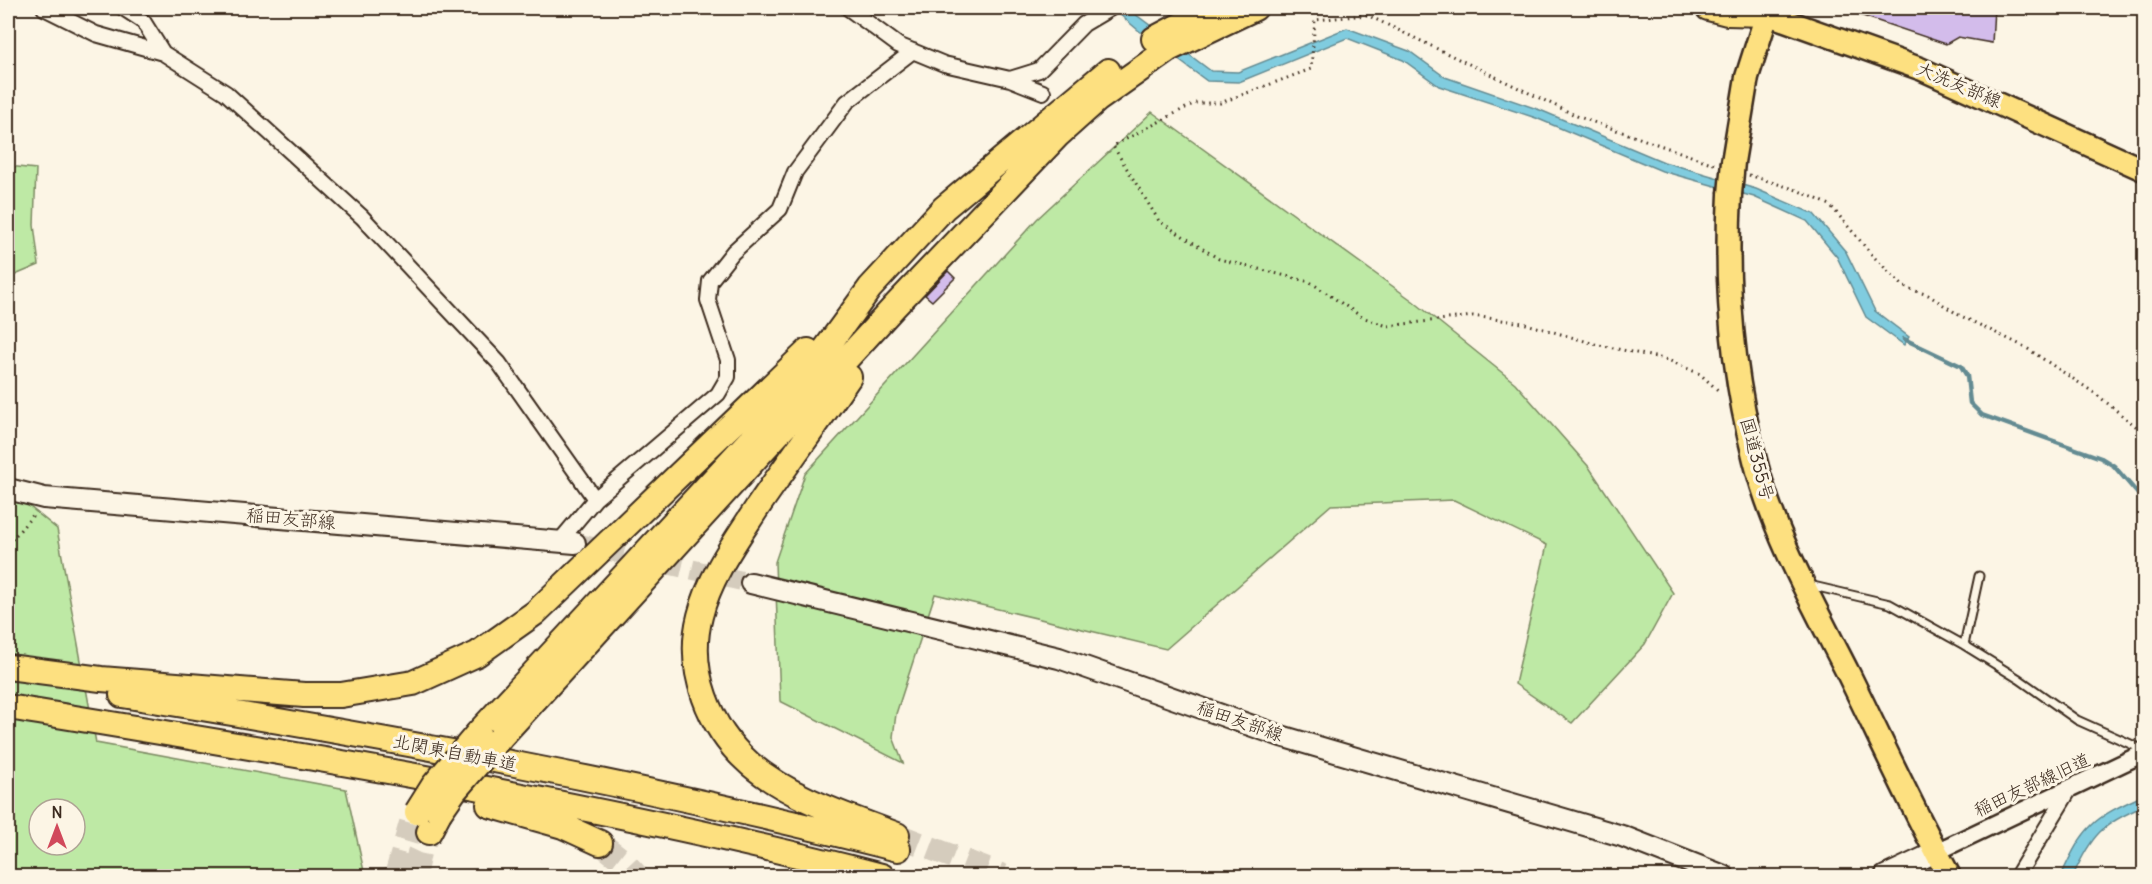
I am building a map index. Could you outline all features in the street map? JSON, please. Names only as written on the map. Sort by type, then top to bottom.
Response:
[{"type":"highway","points":[[8,667],[101,680],[341,695],[413,683],[477,654],[535,613],[776,384],[944,208],[1084,89],[1159,36],[1213,8]]},
{"type":"highway","points":[[424,820],[439,777],[489,735],[1058,135],[1097,100],[1169,49],[1255,8]]},
{"type":"highway","points":[[1708,8],[1727,13],[1764,10]]},
{"type":"highway","name":"国道355号","points":[[1764,10],[1747,76],[1730,194],[1729,284],[1741,398],[1755,462],[1768,501],[1803,584],[1949,876]]},
{"type":"highway","points":[[489,735],[791,396],[870,288]]},
{"type":"highway","name":"北関東自動車道","points":[[8,677],[294,723],[541,769],[790,822],[897,842],[792,792],[751,765],[726,740],[710,712],[700,683],[696,649],[699,618],[710,587],[731,547],[821,419],[894,307]]},
{"type":"highway","name":"北関東自動車道","points":[[8,707],[287,753],[670,826],[882,876]]},
{"type":"highway","points":[[287,753],[520,812],[563,826],[600,843]]},
{"type":"main road","name":"大洗友部線","points":[[1764,10],[1932,73],[2145,170]]},
{"type":"main road","name":"稲田友部線","points":[[8,489],[44,498],[567,542]]},
{"type":"main road","name":"稲田友部線","points":[[751,583],[1059,658],[1281,736],[1622,836],[1724,876]]},
{"type":"main road","points":[[1885,876],[1936,852]]},
{"type":"street","points":[[44,8],[96,34],[163,54],[226,93],[362,217],[499,363],[595,499]]},
{"type":"street","points":[[123,8],[143,21],[163,54]]},
{"type":"street","points":[[848,8],[898,45],[944,64],[1010,79],[1043,92]]},
{"type":"street","points":[[1010,79],[1038,70],[1084,24],[1111,8]]},
{"type":"street","points":[[567,542],[595,499],[718,394],[728,376],[728,360],[708,300],[710,281],[733,252],[780,209],[795,172],[847,102],[913,51]]},
{"type":"street","name":"稲田友部線旧道","points":[[1936,852],[2145,752]]},
{"type":"street","points":[[2017,876],[2071,788]]},
{"type":"lane","points":[[1964,645],[1979,576]]},
{"type":"lane","points":[[1803,584],[1890,604],[2019,679],[2045,700],[2077,720],[2117,736],[2145,752]]},
{"type":"path","points":[[1741,398],[1725,396],[1700,374],[1668,360],[1594,344],[1522,323],[1473,316],[1388,326],[1362,317],[1310,282],[1219,259],[1159,221],[1113,146],[1195,103],[1220,103],[1311,69],[1315,20],[1367,15],[1578,117],[1797,190],[1830,205],[1873,256],[1904,287],[1928,295],[1959,315],[2025,347],[2096,394],[2145,434]]},
{"type":"path","points":[[8,544],[44,498]]},
{"type":"green space","points":[[1152,112],[1413,301],[1515,383],[1589,467],[1673,593],[1645,644],[1572,723],[1515,684],[1547,545],[1454,500],[1331,505],[1166,649],[935,594],[896,714],[893,737],[903,763],[780,701],[775,562],[805,474],[1037,219]]},
{"type":"green space","points":[[8,166],[36,169],[34,225],[39,265],[8,278]]},
{"type":"green space","points":[[8,489],[57,529],[96,743],[346,789],[365,876],[8,876]]},
{"type":"water","points":[[1112,8],[1127,8],[1211,71],[1238,72],[1347,28],[1409,51],[1445,77],[1540,110],[1664,162],[1756,189],[1814,214],[1846,252],[1875,311],[1909,337],[1904,345],[1866,317],[1837,257],[1807,221],[1754,197],[1662,171],[1536,118],[1439,86],[1403,60],[1347,38],[1239,82],[1207,81]]},
{"type":"water","points":[[2144,795],[2144,806],[2118,819],[2100,832],[2086,850],[2073,876],[2061,876],[2076,845],[2092,825],[2113,810]]},
{"type":"building","points":[[1846,8],[1994,8],[1992,43],[1958,37],[1946,44],[1845,10]]},
{"type":"building","points":[[948,271],[955,278],[932,301],[925,295]]},
{"type":"waterway","points":[[1904,339],[1961,366],[1967,376],[1970,403],[1982,415],[2101,458],[2114,466],[2144,501]]},
{"type":"tunnel","points":[[575,543],[751,583]]},
{"type":"tunnel","points":[[396,876],[411,823]]},
{"type":"tunnel","points":[[414,876],[419,853],[429,832]]},
{"type":"tunnel","points":[[897,835],[1003,876]]},
{"type":"tunnel","points":[[600,843],[622,860],[637,876]]}]
